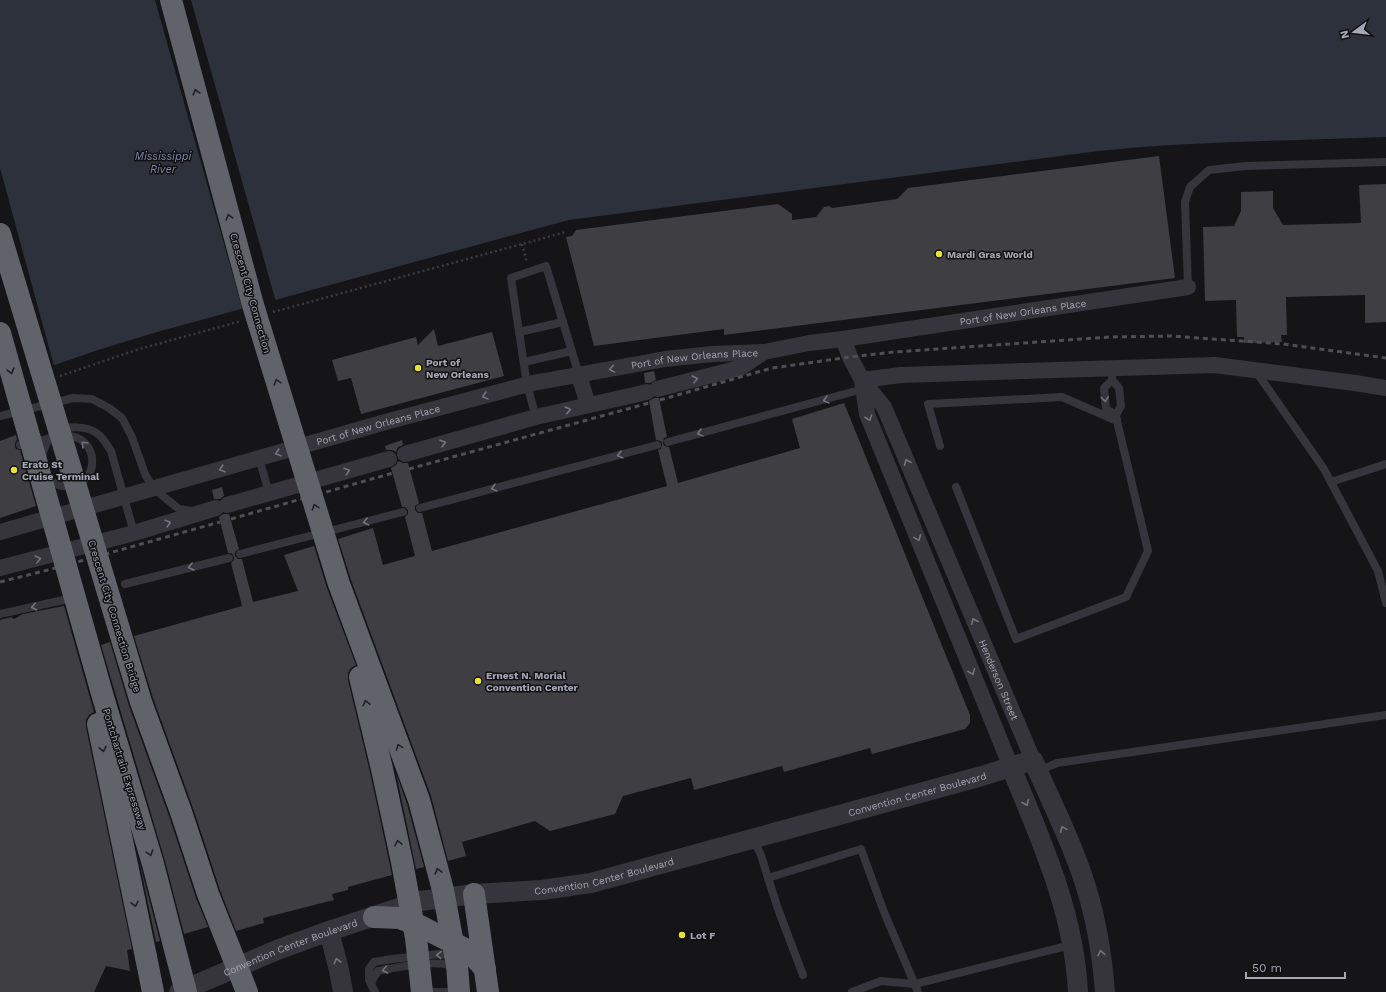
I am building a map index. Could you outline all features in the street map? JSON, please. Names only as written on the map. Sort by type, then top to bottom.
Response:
[{"type":"highway","name":"Crescent City Connection","points":[[171,0],[253,306],[339,584]]},
{"type":"highway","name":"Crescent City Connection Bridge","points":[[0,234],[141,702],[181,812],[208,894],[247,992]]},
{"type":"highway","points":[[0,333],[61,546],[153,992]]},
{"type":"highway","name":"Pontchartrain Expressway","points":[[61,546],[103,697],[153,864],[186,992]]},
{"type":"highway","points":[[339,584],[402,862],[416,938],[422,992]]},
{"type":"highway","points":[[339,584],[418,800],[442,890],[457,965],[460,992]]},
{"type":"highway","points":[[474,894],[488,992]]},
{"type":"highway","points":[[374,917],[400,918],[422,927],[469,951],[485,969]]},
{"type":"street","name":"Port of New Orleans Place","points":[[0,532],[64,507],[124,497],[389,421],[527,385],[665,359],[712,354],[764,352],[809,343],[1188,286]]},
{"type":"street","name":"Henderson Street","points":[[843,339],[863,384],[884,406],[1035,766],[1070,844],[1084,880],[1097,931],[1105,992]]},
{"type":"street","name":"Port of New Orleans Place","points":[[405,454],[536,417],[740,368],[764,352]]},
{"type":"street","points":[[863,384],[901,375],[1112,374],[1215,365],[1386,388]]},
{"type":"street","points":[[579,375],[588,405]]},
{"type":"street","name":"Henderson Street","points":[[863,384],[867,414],[1056,878],[1069,927],[1078,992]]},
{"type":"street","points":[[0,568],[134,533],[215,508],[389,459]]},
{"type":"street","points":[[900,495],[918,487]]},
{"type":"street","name":"Convention Center Boulevard","points":[[179,992],[277,950],[420,901],[474,894],[542,890],[591,883],[1011,767],[1035,766]]},
{"type":"street","points":[[329,931],[343,992]]},
{"type":"lane","points":[[1188,286],[1185,202],[1190,187],[1209,170],[1246,166],[1386,162]]},
{"type":"lane","points":[[536,417],[527,385],[511,278],[546,266],[579,375]]},
{"type":"lane","points":[[519,332],[563,322]]},
{"type":"lane","points":[[524,362],[572,351]]},
{"type":"lane","points":[[1255,370],[1324,469],[1378,571],[1386,604]]},
{"type":"lane","points":[[956,487],[1016,639],[1126,597],[1148,551],[1116,418],[1106,409],[1104,388],[1112,374]]},
{"type":"lane","points":[[1112,374],[1119,388],[1121,406],[1116,418]]},
{"type":"lane","points":[[668,442],[863,384]]},
{"type":"lane","points":[[940,446],[928,404],[1062,397],[1116,418]]},
{"type":"lane","points":[[0,416],[73,398],[92,399],[109,408],[122,418],[132,436],[145,474],[153,488],[178,510],[215,508]]},
{"type":"lane","points":[[20,445],[46,440],[52,438],[60,436],[77,437],[84,442],[92,455],[93,460],[91,470],[79,484],[70,486],[57,485],[48,478],[42,465],[42,454],[47,443],[50,438],[56,432],[72,428],[87,429],[97,433],[105,440],[111,452],[134,533]]},
{"type":"lane","points":[[420,508],[657,445]]},
{"type":"lane","points":[[260,458],[269,493]]},
{"type":"lane","points":[[1331,482],[1386,464]]},
{"type":"lane","points":[[36,496],[64,507]]},
{"type":"lane","points":[[240,554],[403,512]]},
{"type":"lane","points":[[125,584],[229,558]]},
{"type":"lane","points":[[0,614],[68,599]]},
{"type":"lane","points":[[1035,766],[1386,715]]},
{"type":"lane","points":[[753,839],[761,855],[778,908],[803,975]]},
{"type":"lane","points":[[768,878],[861,849],[884,912],[916,988]]},
{"type":"lane","points":[[852,992],[881,981],[916,988],[1072,945]]},
{"type":"lane","points":[[373,988],[369,980],[369,969],[374,962],[412,956],[440,954],[452,956],[462,970],[467,992]]},
{"type":"lane","points":[[373,988],[374,977],[378,971],[433,963],[449,966],[454,970],[460,992]]},
{"type":"lane","points":[[428,992],[447,992]]},
{"type":"path","points":[[272,312],[566,232]]},
{"type":"path","points":[[522,244],[529,272]]},
{"type":"path","points":[[56,377],[136,350],[242,321]]},
{"type":"water","name":"Mississippi River","points":[[0,0],[1386,0],[1386,137],[1206,143],[1099,151],[569,220],[157,332],[98,350],[0,384]]},
{"type":"pier","points":[[155,0],[191,0],[276,302],[243,311]]},
{"type":"pier","points":[[0,168],[54,366],[0,386]]},
{"type":"building","points":[[1159,156],[1175,278],[724,335],[724,329],[594,346],[566,237],[572,236],[576,230],[778,204],[792,214],[792,220],[816,217],[824,207],[829,206],[832,208],[897,199],[908,188]]},
{"type":"building","points":[[1386,184],[1386,322],[1365,323],[1365,295],[1286,297],[1287,335],[1281,335],[1282,342],[1244,343],[1244,337],[1237,337],[1236,300],[1205,301],[1203,227],[1234,226],[1241,211],[1241,192],[1273,191],[1273,208],[1283,225],[1361,223],[1359,185]]},
{"type":"building","name":"Port of New Orleans","points":[[434,329],[438,346],[492,332],[504,376],[361,414],[351,378],[338,381],[332,360],[416,337],[418,345]]},
{"type":"building","points":[[654,371],[656,380],[650,383],[645,383],[644,373]]},
{"type":"building","points":[[654,398],[659,398],[667,437],[664,438],[663,443],[664,446],[669,447],[678,483],[800,448],[792,419],[844,403],[970,715],[970,723],[965,729],[872,754],[870,748],[784,772],[782,766],[694,790],[691,778],[623,796],[615,814],[550,831],[535,821],[462,842],[466,856],[448,861],[431,796],[351,580],[338,539],[373,528],[383,565],[415,556],[405,517],[408,514],[408,510],[405,507],[402,507],[391,468],[396,465],[398,461],[408,463],[419,503],[415,506],[415,510],[418,513],[422,513],[432,551],[667,486],[658,450],[661,449],[662,444],[661,441],[656,440],[649,401]]},
{"type":"building","name":"Erato St Cruise Terminal","points":[[16,435],[17,440],[15,447],[16,449],[20,450],[36,506],[0,518],[0,441]]},
{"type":"building","points":[[402,440],[403,445],[398,447],[396,452],[386,450],[385,446]]},
{"type":"building","points":[[222,487],[224,496],[220,499],[214,499],[212,490]]},
{"type":"building","points":[[223,514],[229,514],[239,549],[235,552],[235,556],[238,559],[242,559],[253,602],[298,591],[284,555],[314,546],[327,588],[356,665],[351,668],[348,673],[348,680],[370,772],[392,875],[348,887],[348,890],[332,894],[334,900],[263,918],[264,923],[236,931],[220,890],[193,808],[153,698],[134,636],[242,606],[231,563],[234,560],[234,556],[231,553],[228,553],[219,517]]},
{"type":"building","points":[[64,606],[94,712],[89,715],[86,720],[86,727],[132,949],[127,950],[130,971],[106,966],[94,992],[0,992],[0,620],[11,617],[14,619],[23,614]]},
{"type":"building","points":[[110,642],[129,706],[169,816],[196,898],[208,927],[184,934],[165,861],[101,645]]},
{"type":"building","points":[[396,773],[407,804],[424,867],[416,869]]},
{"type":"building","points":[[139,860],[160,941],[156,942]]},
{"type":"railway","points":[[660,400],[772,368],[850,357],[894,352],[1110,337],[1171,336],[1283,344],[1386,358]]},
{"type":"railway","points":[[409,469],[649,403]]},
{"type":"railway","points":[[231,519],[393,473]]},
{"type":"railway","points":[[0,582],[220,522]]},
{"type":"place","name":"Mardi Gras World","points":[[939,254]]},
{"type":"place","name":"Port of New Orleans","points":[[418,368]]},
{"type":"place","name":"Erato St Cruise Terminal","points":[[14,470]]},
{"type":"place","name":"Ernest N. Morial Convention Center","points":[[478,681]]},
{"type":"place","name":"Lot F","points":[[682,935]]}]
